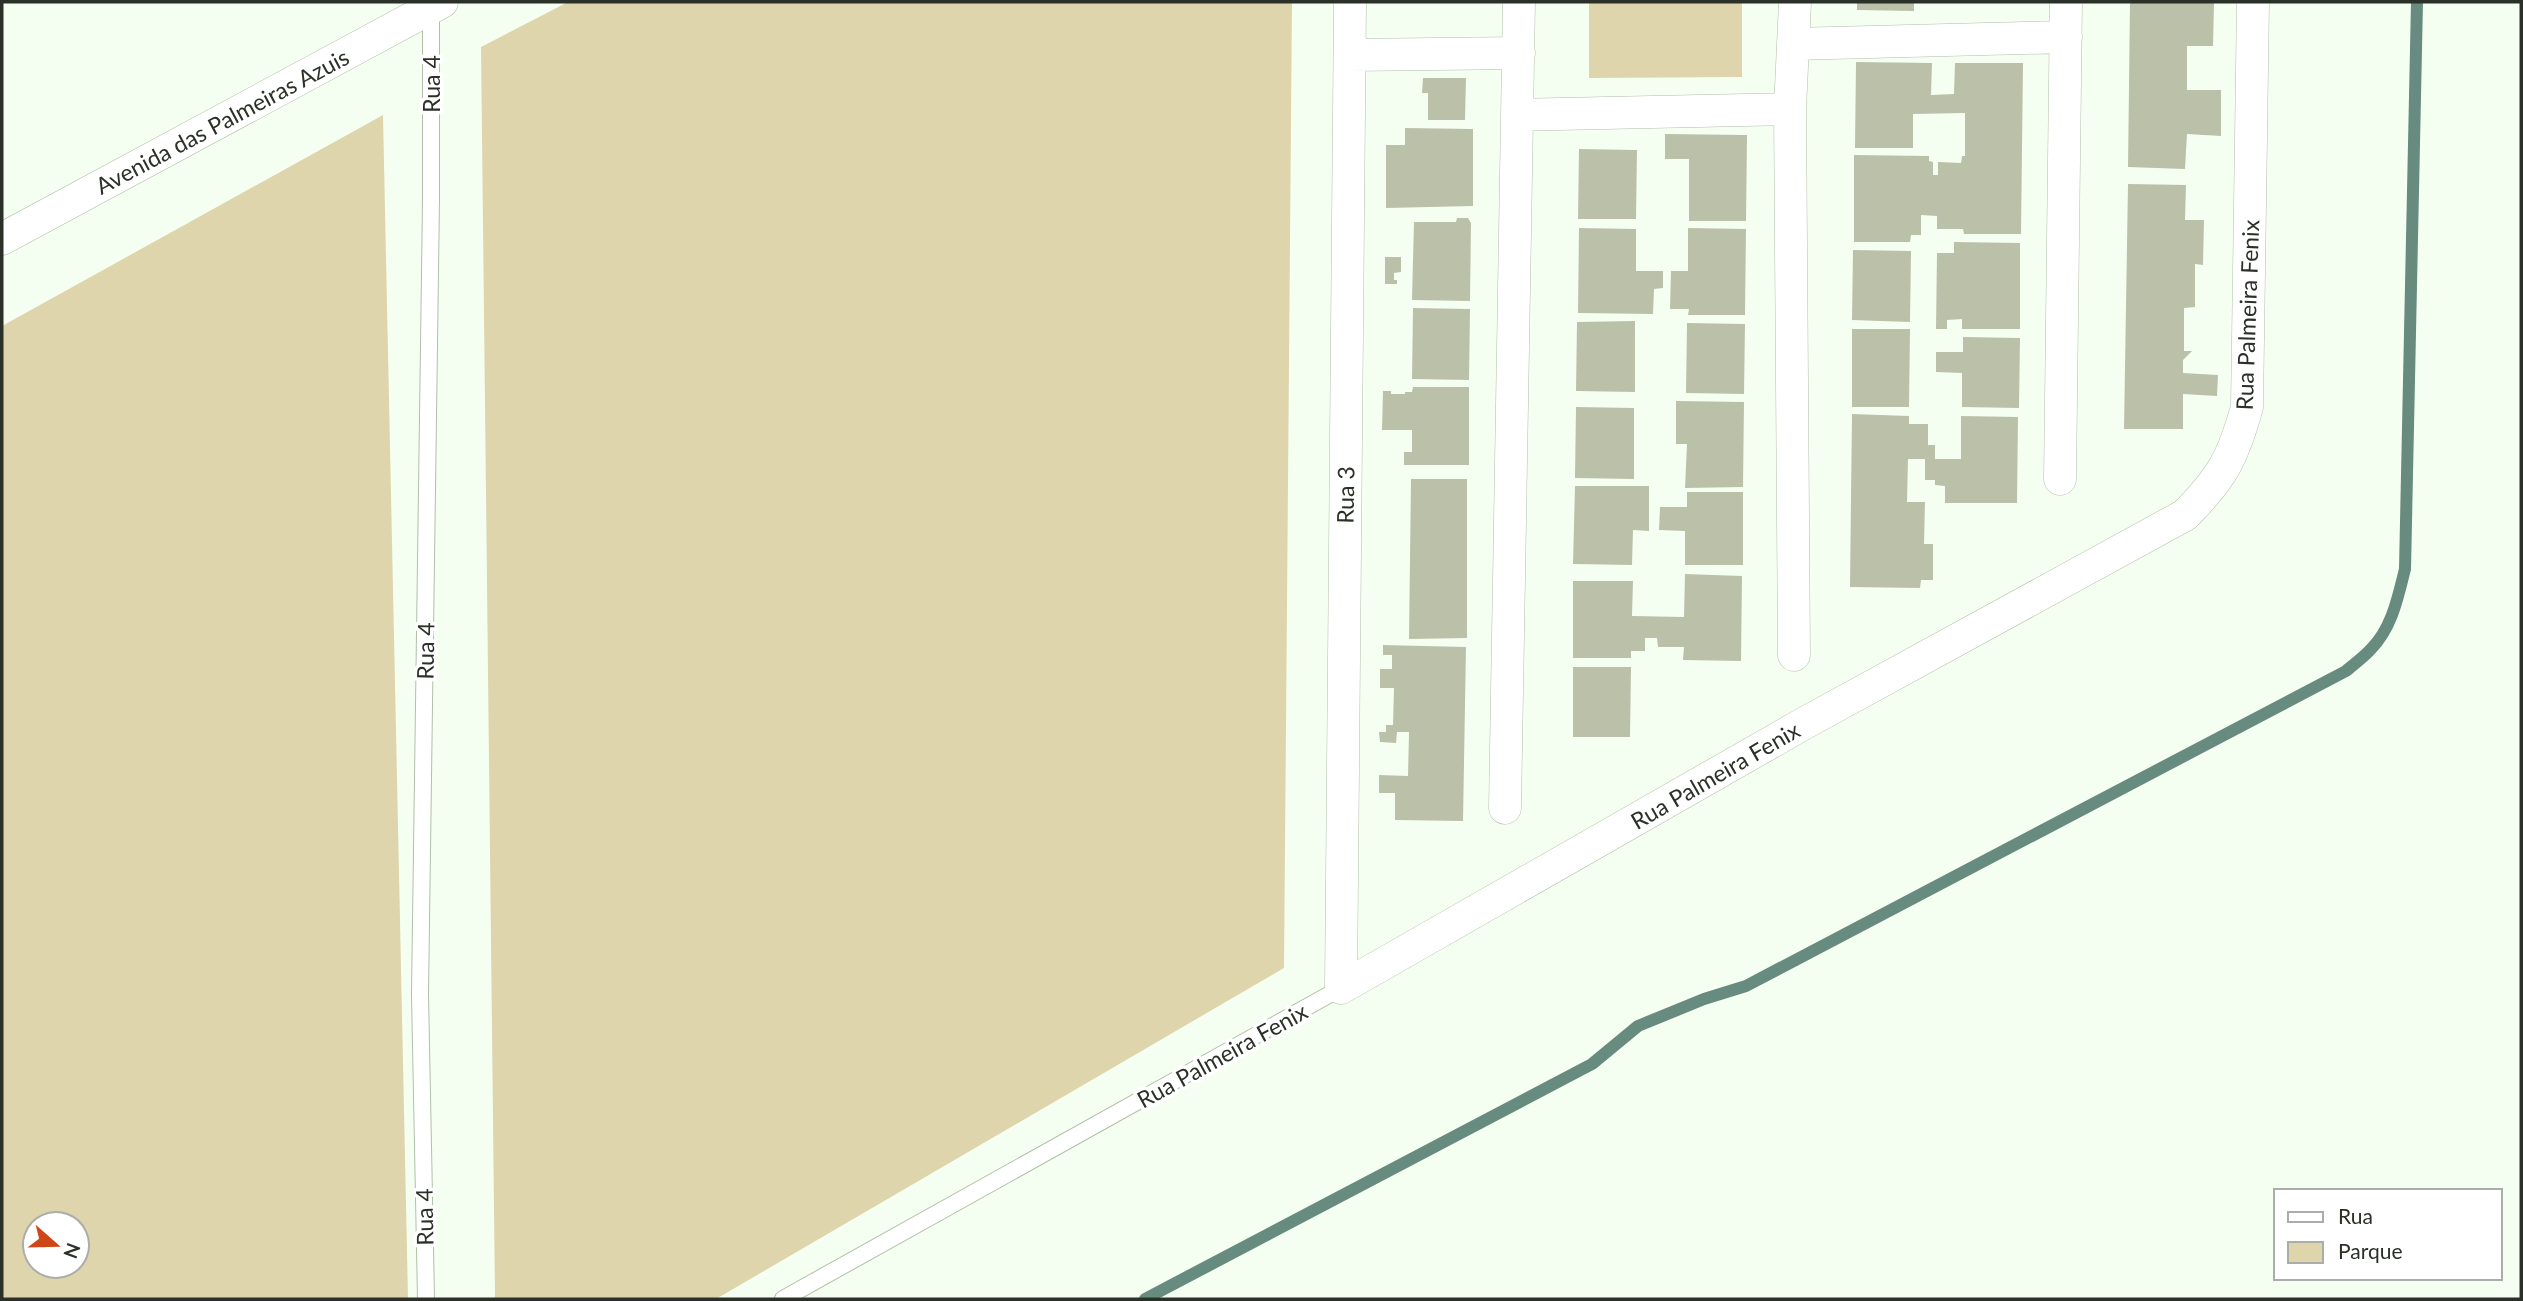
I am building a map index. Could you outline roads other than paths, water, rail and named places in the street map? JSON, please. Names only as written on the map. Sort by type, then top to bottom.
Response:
[{"type":"street","name":"Rua 3","points":[[1341,988],[1350,2]]},
{"type":"street","points":[[1505,808],[1520,2]]},
{"type":"street","points":[[1794,655],[1790,109],[1795,2]]},
{"type":"street","points":[[2060,479],[2066,2]]},
{"type":"street","name":"Rua Palmeira Fenix","points":[[1341,988],[1803,724],[2185,515],[2209,491],[2227,466],[2238,442],[2247,407],[2253,2]]},
{"type":"street","name":"Avenida das Palmeiras Azuis","points":[[2,239],[435,4]]},
{"type":"street","points":[[1793,44],[2066,37]]},
{"type":"street","points":[[1350,55],[1519,53]]},
{"type":"street","points":[[1517,115],[1790,109]]},
{"type":"lane","name":"Rua 4","points":[[426,1299],[420,994],[435,4]]},
{"type":"lane","name":"Rua Palmeira Fenix","points":[[783,1299],[1341,988]]},
{"type":"waterway","points":[[1145,1299],[1592,1064],[1638,1026],[1704,999],[1746,986],[2346,671],[2368,652],[2389,622],[2405,569],[2417,2]]}]
